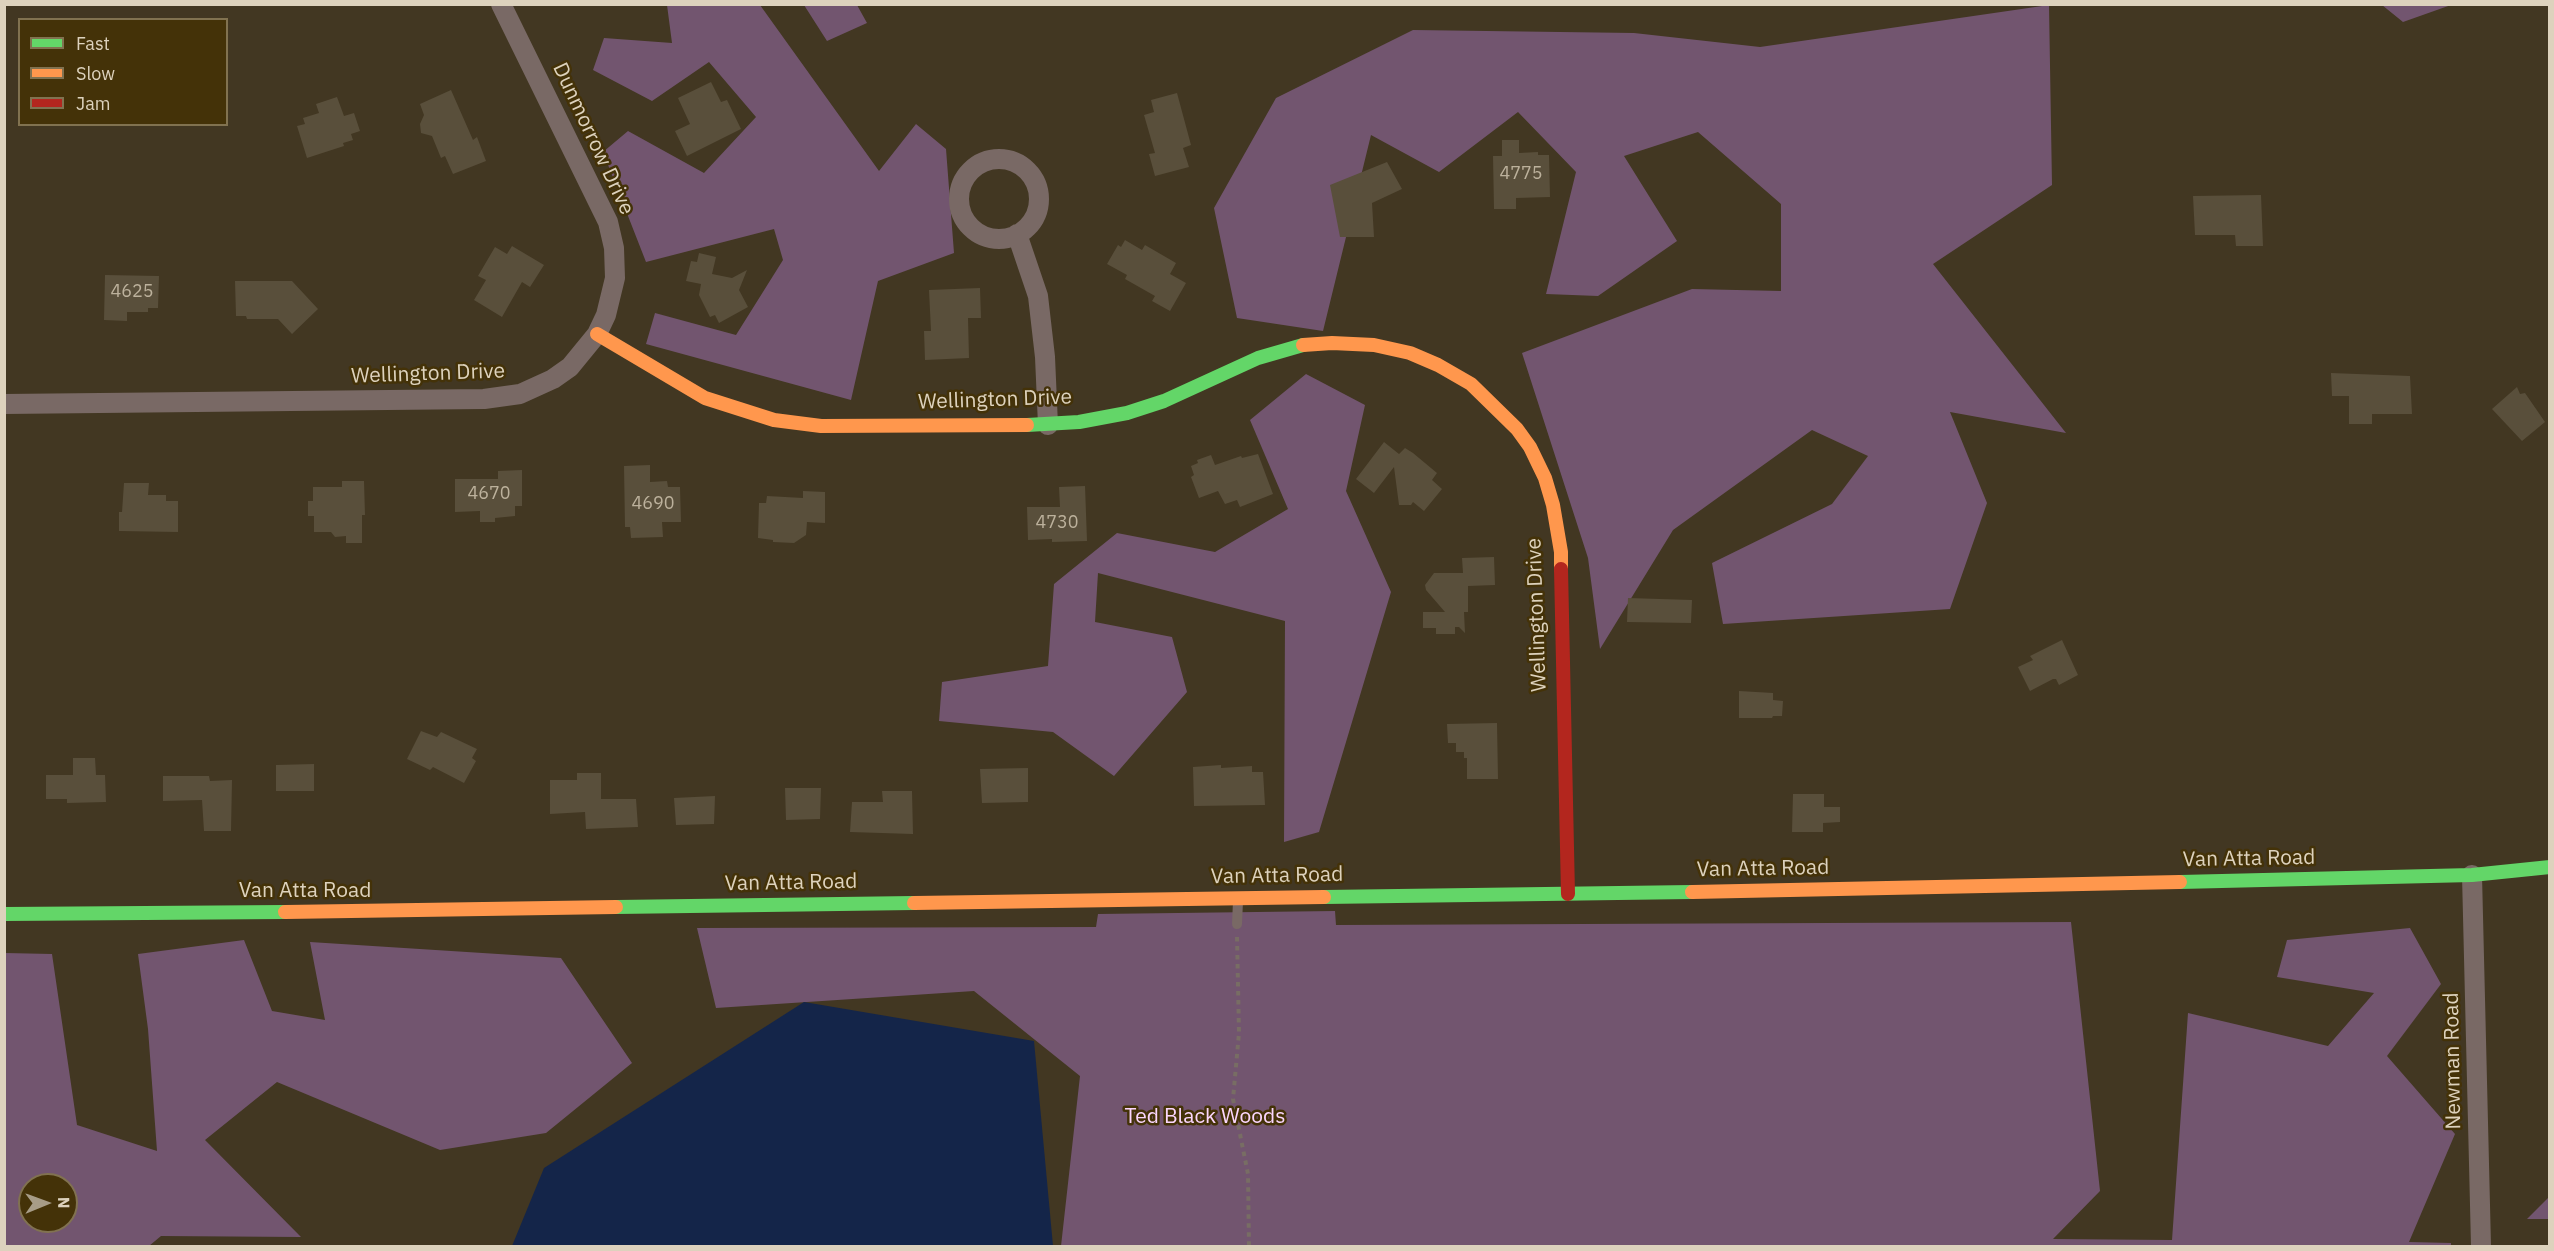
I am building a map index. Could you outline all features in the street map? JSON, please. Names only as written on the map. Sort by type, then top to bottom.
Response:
[{"type":"street","name":"Dunmorrow Drive","points":[[501,4],[608,222],[615,278],[606,315],[597,334]]},
{"type":"street","points":[[999,159],[1016,163],[1025,168],[1036,185],[1038,196],[1035,216],[1029,225],[1017,234],[1002,238],[981,234],[973,229],[961,212],[959,202],[963,181],[969,172],[982,162],[999,159]]},
{"type":"street","points":[[1017,234],[1038,296],[1045,357],[1048,425]]},
{"type":"street","name":"Wellington Drive","points":[[4,404],[484,399],[520,394],[553,379],[578,359],[597,334],[705,398],[774,420],[848,427],[1048,425],[1127,413],[1192,389],[1274,352],[1294,346],[1374,345],[1410,353],[1438,365],[1478,390],[1517,429],[1530,447],[1545,478],[1558,528],[1562,573],[1568,894]]},
{"type":"street","name":"Van Atta Road","points":[[4,914],[1568,894],[2472,875],[2550,867]]},
{"type":"street","name":"Newman Road","points":[[2472,875],[2481,1246]]},
{"type":"lane","points":[[1237,924],[1238,897]]},
{"type":"path","points":[[1237,924],[1236,985],[1239,1033],[1233,1099],[1248,1174],[1250,1246]]},
{"type":"green space","points":[[2382,4],[2451,5],[2403,22]]},
{"type":"green space","points":[[667,5],[760,5],[879,171],[916,124],[946,149],[954,253],[878,281],[851,400],[646,344],[655,313],[736,335],[783,260],[774,229],[646,262],[603,152],[628,131],[704,173],[756,117],[709,62],[652,101],[593,70],[604,38],[672,43]]},
{"type":"green space","points":[[804,5],[857,5],[867,23],[827,41]]},
{"type":"green space","points":[[2049,5],[2052,185],[1933,264],[2066,433],[1950,412],[1987,503],[1950,609],[1723,624],[1712,563],[1832,504],[1868,456],[1812,430],[1673,530],[1600,649],[1588,558],[1522,353],[1692,289],[1781,291],[1781,204],[1698,132],[1624,156],[1677,241],[1598,296],[1546,294],[1576,172],[1518,112],[1439,172],[1371,135],[1323,331],[1237,318],[1214,208],[1276,98],[1413,30],[1634,33],[1760,47]]},
{"type":"green space","points":[[1306,374],[1365,405],[1346,491],[1391,592],[1319,832],[1284,842],[1285,621],[1098,573],[1095,622],[1172,637],[1187,692],[1114,776],[1053,732],[939,721],[942,682],[1048,666],[1054,584],[1117,533],[1215,552],[1288,509],[1250,420]]},
{"type":"green space","name":"Ted Black Woods","points":[[1335,911],[1336,925],[2071,922],[2100,1191],[2053,1239],[2172,1240],[2188,1013],[2328,1046],[2374,993],[2277,977],[2287,940],[2410,928],[2441,984],[2387,1056],[2455,1134],[2409,1242],[2451,1243],[2451,1246],[1061,1246],[1080,1076],[974,991],[716,1008],[697,928],[1096,927],[1098,914]]},
{"type":"green space","points":[[244,940],[272,1011],[325,1020],[310,942],[561,958],[632,1063],[546,1133],[440,1150],[277,1082],[205,1140],[301,1237],[161,1236],[149,1246],[5,1246],[5,953],[52,954],[77,1125],[157,1151],[148,1029],[138,954]]},
{"type":"green space","points":[[2549,1197],[2549,1219],[2527,1219]]},
{"type":"water","points":[[804,1002],[1034,1041],[1053,1246],[512,1246],[544,1168]]},
{"type":"building","points":[[711,82],[721,102],[727,100],[741,129],[687,156],[675,131],[690,124],[678,98]]},
{"type":"building","points":[[451,90],[473,140],[477,137],[486,161],[453,174],[445,156],[441,158],[432,136],[421,133],[420,124],[424,115],[420,104]]},
{"type":"building","points":[[1177,93],[1191,145],[1183,148],[1189,167],[1155,176],[1149,154],[1155,153],[1144,115],[1154,112],[1151,100]]},
{"type":"building","points":[[337,97],[344,116],[354,113],[360,131],[351,134],[353,140],[343,143],[344,146],[307,158],[297,126],[305,124],[303,118],[319,113],[316,104]]},
{"type":"building","points":[[1502,140],[1519,140],[1519,153],[1538,152],[1538,155],[1549,155],[1550,197],[1516,198],[1516,209],[1494,209],[1493,156],[1502,156]]},
{"type":"building","points":[[1387,162],[1402,189],[1372,203],[1374,237],[1340,237],[1330,185]]},
{"type":"building","points":[[2261,195],[2263,246],[2236,246],[2235,235],[2195,235],[2193,196]]},
{"type":"building","points":[[1125,240],[1142,250],[1145,245],[1176,263],[1170,274],[1186,283],[1170,311],[1152,301],[1155,296],[1125,279],[1127,275],[1107,264],[1118,245],[1121,247]]},
{"type":"building","points":[[512,246],[544,265],[530,287],[522,282],[502,317],[474,300],[486,280],[478,276],[495,247],[507,254]]},
{"type":"building","points":[[699,253],[716,257],[712,274],[732,278],[747,270],[739,290],[748,307],[719,323],[715,315],[710,317],[699,295],[701,284],[686,281],[691,261],[697,262]]},
{"type":"building","points":[[105,275],[159,276],[158,308],[148,308],[148,312],[127,312],[127,321],[104,320]]},
{"type":"building","points":[[235,281],[292,281],[318,309],[292,334],[278,319],[247,319],[246,316],[236,316]]},
{"type":"building","points":[[980,288],[981,318],[968,318],[969,358],[925,360],[924,331],[931,331],[929,290]]},
{"type":"building","points":[[2331,373],[2410,376],[2412,414],[2372,414],[2372,424],[2349,424],[2349,396],[2332,396]]},
{"type":"building","points":[[2517,387],[2520,394],[2525,393],[2545,422],[2522,441],[2492,409]]},
{"type":"building","points":[[1384,442],[1399,454],[1405,448],[1437,473],[1432,480],[1442,489],[1424,511],[1413,502],[1411,505],[1399,505],[1394,467],[1374,493],[1356,479]]},
{"type":"building","points":[[1258,454],[1273,494],[1240,507],[1237,500],[1225,504],[1218,491],[1199,498],[1191,477],[1194,475],[1191,466],[1198,463],[1197,460],[1211,455],[1215,465],[1241,456],[1242,458]]},
{"type":"building","points":[[650,465],[650,482],[667,481],[668,487],[680,487],[681,522],[662,522],[663,537],[631,538],[630,527],[625,527],[624,466]]},
{"type":"building","points":[[522,470],[522,506],[515,506],[515,516],[495,518],[495,522],[480,522],[480,511],[455,512],[455,479],[498,479],[498,471]]},
{"type":"building","points":[[342,481],[364,481],[365,515],[362,515],[362,543],[346,543],[346,536],[335,537],[331,532],[314,532],[314,516],[308,516],[308,501],[313,501],[313,487],[342,487]]},
{"type":"building","points":[[124,483],[149,483],[148,495],[166,495],[166,501],[178,501],[178,532],[119,531],[119,512],[122,512]]},
{"type":"building","points":[[1085,486],[1087,541],[1028,540],[1027,507],[1060,507],[1059,487]]},
{"type":"building","points":[[803,491],[825,492],[825,523],[807,522],[806,535],[794,543],[773,542],[773,540],[758,538],[759,503],[766,503],[767,496],[803,498]]},
{"type":"building","points":[[1494,557],[1495,585],[1468,586],[1468,612],[1464,612],[1465,633],[1459,627],[1455,627],[1455,634],[1436,634],[1436,628],[1423,628],[1423,612],[1445,612],[1426,590],[1425,585],[1434,573],[1463,573],[1462,558]]},
{"type":"building","points":[[1628,598],[1692,600],[1691,623],[1627,622]]},
{"type":"building","points":[[2062,640],[2078,675],[2059,685],[2056,679],[2053,679],[2030,691],[2018,667],[2033,660],[2030,656]]},
{"type":"building","points":[[1739,691],[1773,693],[1773,700],[1783,701],[1782,716],[1739,718]]},
{"type":"building","points":[[1497,723],[1498,779],[1467,779],[1467,758],[1464,758],[1464,752],[1456,752],[1456,743],[1448,743],[1447,724]]},
{"type":"building","points":[[421,731],[437,737],[441,732],[477,749],[472,758],[476,761],[464,783],[433,767],[430,770],[407,759]]},
{"type":"building","points":[[73,758],[95,758],[96,775],[105,775],[106,802],[67,803],[67,799],[46,799],[46,775],[73,775]]},
{"type":"building","points":[[314,764],[314,791],[276,791],[276,765]]},
{"type":"building","points":[[1221,765],[1221,768],[1252,766],[1252,772],[1263,772],[1265,805],[1194,806],[1193,767]]},
{"type":"building","points":[[1028,768],[1028,802],[982,803],[980,769]]},
{"type":"building","points":[[577,773],[601,773],[601,799],[636,799],[638,827],[586,829],[585,812],[550,814],[550,780],[577,780]]},
{"type":"building","points":[[163,776],[209,776],[210,781],[232,780],[231,831],[204,831],[202,800],[163,801]]},
{"type":"building","points":[[785,788],[821,788],[820,819],[786,820]]},
{"type":"building","points":[[882,791],[912,791],[913,834],[850,832],[852,802],[883,802]]},
{"type":"building","points":[[1793,794],[1824,794],[1824,807],[1840,807],[1840,822],[1823,823],[1823,832],[1792,832]]},
{"type":"building","points":[[715,796],[714,824],[676,825],[674,798]]},
{"type":"traffic: fast","points":[[1027,425],[1079,422],[1127,413],[1164,401],[1258,358],[1303,345]]},
{"type":"traffic: fast","points":[[2180,882],[2472,875],[2550,867]]},
{"type":"traffic: fast","points":[[1324,897],[1692,892]]},
{"type":"traffic: fast","points":[[616,907],[914,903]]},
{"type":"traffic: fast","points":[[4,914],[285,912]]},
{"type":"traffic: slow","points":[[597,334],[705,398],[774,420],[821,426],[1027,425]]},
{"type":"traffic: slow","points":[[1303,345],[1332,343],[1374,345],[1410,353],[1438,365],[1471,384],[1517,429],[1530,447],[1545,478],[1553,505],[1561,552],[1561,569]]},
{"type":"traffic: slow","points":[[1692,892],[2180,882]]},
{"type":"traffic: slow","points":[[914,903],[1324,897]]},
{"type":"traffic: slow","points":[[285,912],[616,907]]},
{"type":"traffic: jam","points":[[1561,569],[1568,894]]}]
